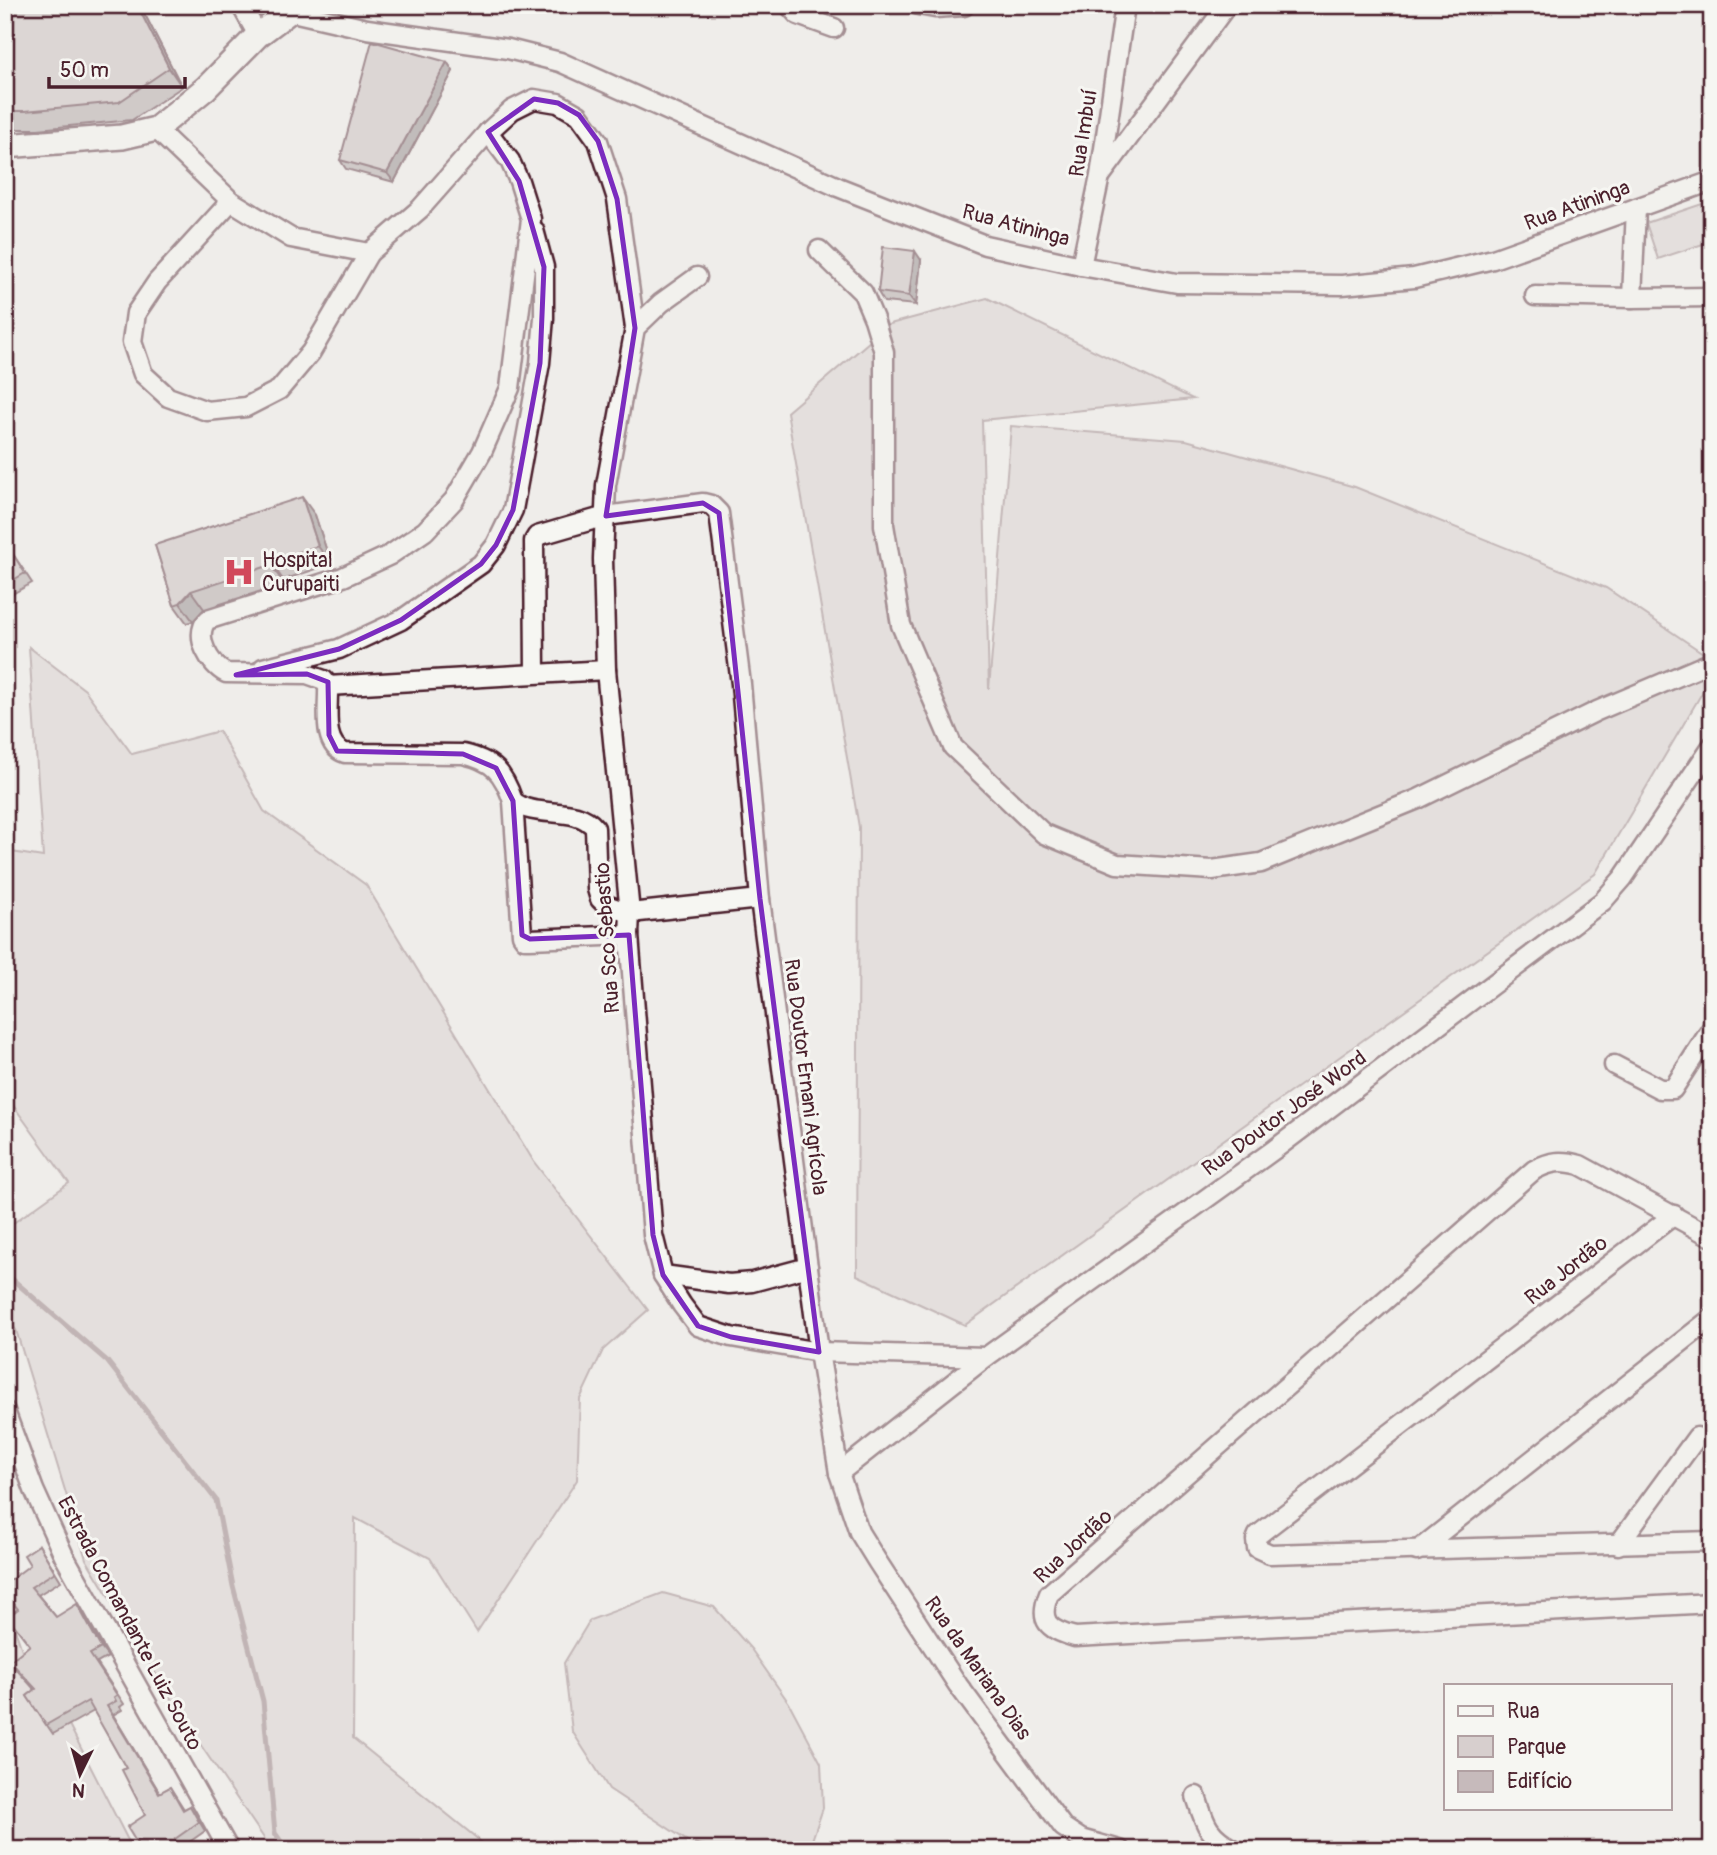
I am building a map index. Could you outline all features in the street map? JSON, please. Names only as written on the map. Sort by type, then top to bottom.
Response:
[{"type":"main road","points":[[5,146],[122,137],[156,130],[206,88],[258,35],[293,8]]},
{"type":"street","points":[[241,5],[258,35]]},
{"type":"street","points":[[789,5],[798,15],[834,28]]},
{"type":"street","points":[[918,5],[935,8],[964,6]]},
{"type":"street","name":"Rua Imbuí","points":[[1081,266],[1100,176],[1125,5]]},
{"type":"street","points":[[1100,176],[1227,5]]},
{"type":"street","name":"Rua Atininga","points":[[293,8],[366,29],[508,49],[560,62],[838,187],[985,245],[1177,283],[1342,285],[1414,278],[1493,259],[1712,181]]},
{"type":"street","name":"Rua Sco Sebastio","points":[[488,132],[512,110],[534,99],[558,103],[579,115],[598,141],[617,199],[635,328],[606,485],[603,559],[606,670],[630,913],[629,935],[653,1235],[663,1275],[681,1305],[698,1326],[731,1337],[819,1352],[986,1357]]},
{"type":"street","points":[[156,130],[231,201],[291,238],[369,253]]},
{"type":"street","points":[[231,201],[157,282],[136,313],[132,342],[143,374],[169,397],[207,411],[246,407],[279,390],[311,352],[369,253],[420,209],[488,132],[510,161],[519,181],[544,267],[544,318],[540,363],[513,510],[496,545],[481,564],[401,620],[339,649],[236,675]]},
{"type":"street","points":[[1632,298],[1636,208]]},
{"type":"street","points":[[531,219],[510,388],[482,452],[454,500],[425,530],[390,555],[343,577],[207,620],[201,632],[211,662],[217,669],[236,675],[307,674],[324,680],[328,686],[331,744],[337,751],[345,754],[463,754],[482,758],[496,768],[507,784],[513,801],[522,935],[525,939],[629,935]]},
{"type":"street","points":[[819,250],[863,293],[884,352],[884,525],[901,625],[953,747],[1044,834],[1117,864],[1212,870],[1261,863],[1418,799],[1597,711],[1712,662]]},
{"type":"street","points":[[635,328],[661,303],[697,277]]},
{"type":"street","points":[[1535,296],[1712,297]]},
{"type":"street","name":"Rua Doutor Ernani Agrícola","points":[[606,516],[703,503],[711,505],[719,513],[741,684],[760,899],[819,1352],[839,1473]]},
{"type":"street","points":[[535,673],[534,541],[541,533],[606,516]]},
{"type":"street","points":[[328,686],[606,670]]},
{"type":"street","name":"Rua Doutor José Word","points":[[839,1473],[986,1357],[1276,1149],[1603,901],[1623,878],[1712,746]]},
{"type":"street","points":[[513,801],[524,809],[579,816],[589,821],[595,828],[597,889],[600,900],[606,905],[630,913],[760,899]]},
{"type":"street","points":[[1614,1065],[1660,1089],[1673,1089],[1712,1028]]},
{"type":"street","name":"Rua Jordão","points":[[1712,1237],[1580,1165],[1564,1160],[1550,1162],[1534,1170],[1049,1594],[1043,1609],[1047,1623],[1056,1632],[1075,1637],[1712,1603]]},
{"type":"street","name":"Rua Jordão","points":[[1674,1215],[1258,1535],[1256,1540],[1257,1548],[1270,1554],[1712,1541]]},
{"type":"street","points":[[663,1275],[729,1283],[751,1282],[808,1267]]},
{"type":"street","points":[[1417,1551],[1712,1318]]},
{"type":"street","name":"Estrada Comandante Luiz Souto","points":[[5,1411],[34,1490],[64,1556],[229,1850]]},
{"type":"street","points":[[1618,1545],[1697,1437]]},
{"type":"street","name":"Rua da Mariana Dias","points":[[839,1473],[859,1532],[877,1561],[958,1685],[1063,1827],[1081,1839],[1120,1850]]},
{"type":"street","points":[[1196,1796],[1206,1827],[1212,1836],[1235,1850]]},
{"type":"highlighted area","points":[[534,99],[558,103],[579,115],[598,141],[617,199],[635,328],[606,516],[703,503],[719,513],[760,899],[819,1352],[731,1337],[698,1326],[663,1275],[653,1235],[629,935],[530,939],[522,935],[513,801],[496,768],[463,754],[337,751],[329,735],[328,682],[307,674],[236,675],[339,649],[401,620],[481,564],[496,545],[513,510],[540,363],[544,267],[519,181],[488,132]]},
{"type":"green space","points":[[1705,203],[1712,223],[1712,241],[1658,259],[1646,223]]},
{"type":"green space","points":[[987,298],[1193,399],[982,420],[989,689],[1011,426],[1186,440],[1355,487],[1606,588],[1712,659],[1712,676],[1595,874],[965,1325],[857,1275],[859,827],[787,412],[890,324]]},
{"type":"green space","points":[[29,647],[85,690],[132,754],[219,731],[264,811],[366,885],[534,1162],[648,1310],[603,1350],[580,1399],[577,1480],[477,1632],[430,1558],[355,1518],[353,1738],[479,1840],[485,1850],[272,1850],[187,1725],[86,1559],[16,1330],[5,1315],[5,1229],[69,1183],[5,1094],[5,851],[43,857]]},
{"type":"green space","points":[[663,1593],[714,1607],[751,1649],[789,1703],[821,1763],[823,1808],[809,1849],[723,1850],[689,1842],[609,1789],[572,1731],[564,1663],[590,1620]]},
{"type":"green space","points":[[5,1600],[22,1650],[61,1709],[133,1850],[5,1850]]},
{"type":"building","points":[[5,5],[137,5],[169,68],[119,102],[5,111]]},
{"type":"building","points":[[372,41],[447,62],[387,173],[340,160]]},
{"type":"building","points":[[883,247],[915,251],[909,296],[878,292]]},
{"type":"building","points":[[302,497],[318,546],[270,561],[271,565],[191,591],[180,603],[174,605],[155,545]]},
{"type":"building","points":[[5,542],[25,573],[5,585]]},
{"type":"building","points":[[39,1545],[55,1572],[31,1587],[56,1617],[77,1604],[101,1648],[90,1654],[117,1695],[114,1697],[116,1701],[107,1706],[159,1793],[170,1787],[183,1810],[190,1806],[199,1822],[175,1839],[182,1850],[141,1850],[127,1827],[145,1815],[122,1770],[126,1768],[88,1701],[46,1725],[27,1696],[36,1689],[10,1661],[30,1645],[8,1617],[18,1609],[5,1592],[5,1584],[30,1565],[24,1555]]},
{"type":"waterway","points":[[5,1273],[107,1361],[216,1500],[233,1586],[263,1701],[275,1833],[287,1850]]},
{"type":"place","name":"Hospital Curupaiti","points":[[239,572]]}]
